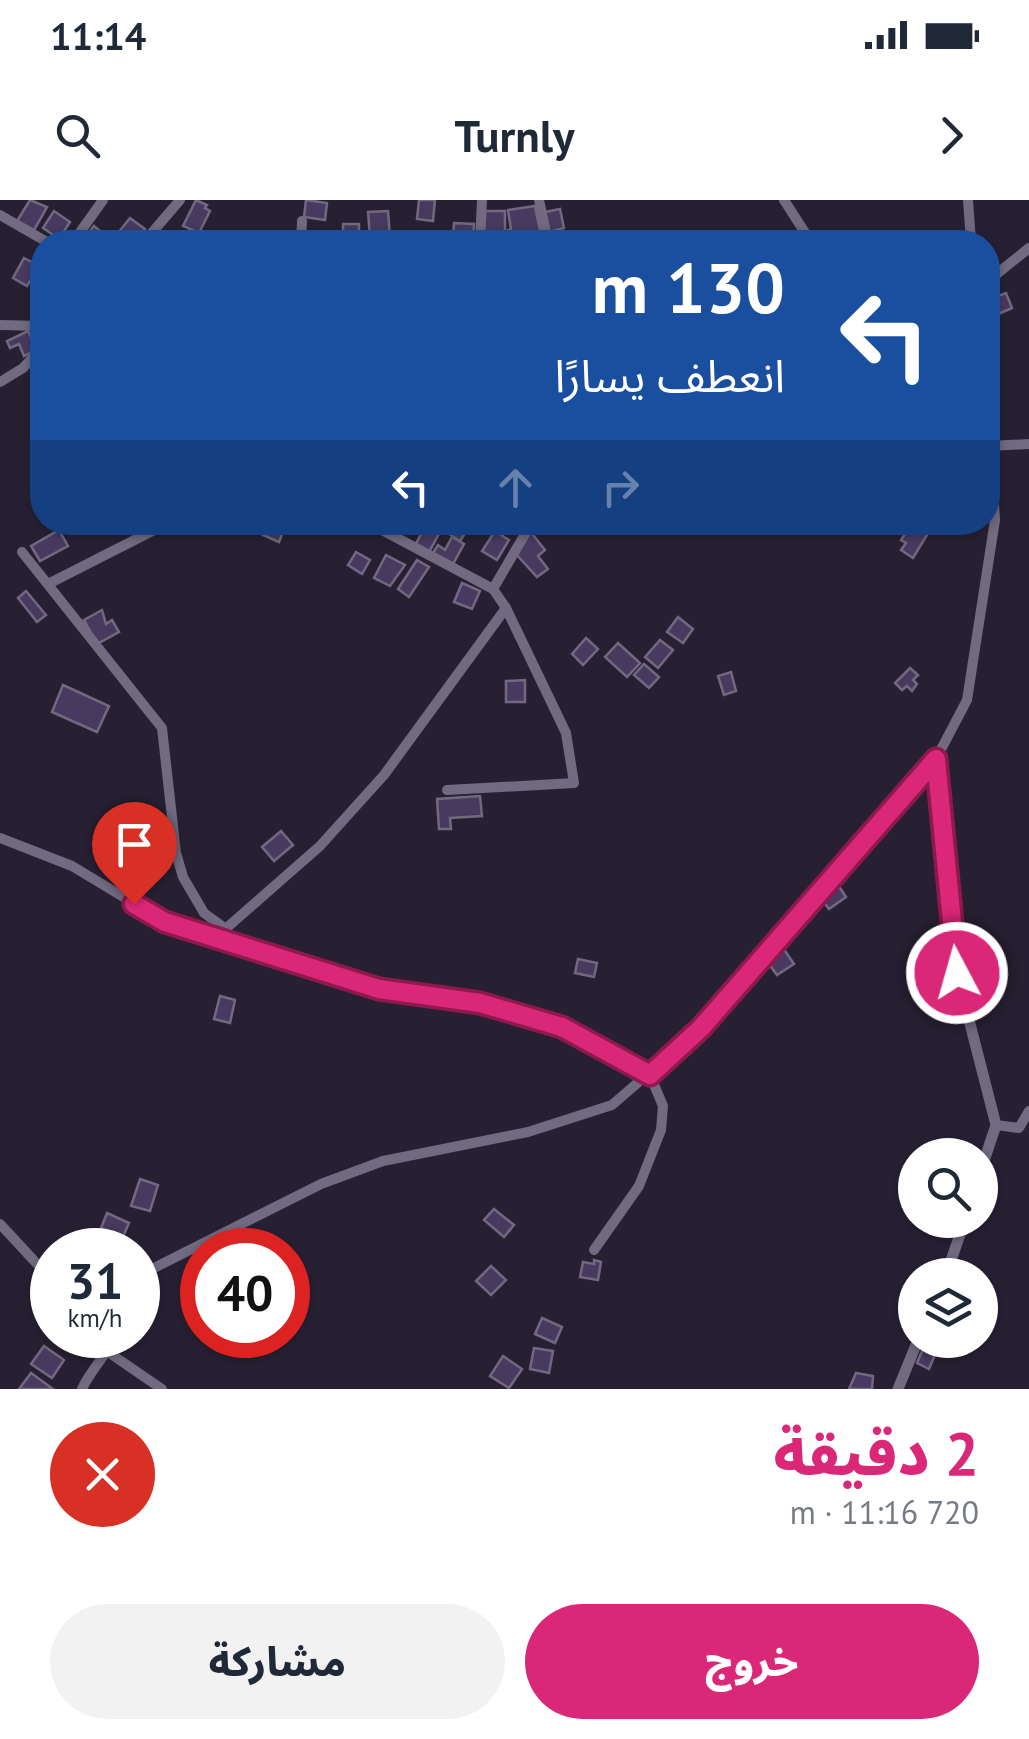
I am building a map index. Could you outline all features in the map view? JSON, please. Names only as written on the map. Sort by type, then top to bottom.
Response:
[{"type":"street","points":[[82,230],[103,200]]},
{"type":"street","points":[[154,230],[180,200]]},
{"type":"street","points":[[481,230],[482,200]]},
{"type":"street","points":[[539,200],[545,230]]},
{"type":"street","points":[[784,200],[803,230]]},
{"type":"street","points":[[968,200],[970,230]]},
{"type":"street","points":[[0,215],[30,232]]},
{"type":"street","points":[[302,221],[302,230]]},
{"type":"street","points":[[1000,271],[1029,248]]},
{"type":"street","points":[[0,325],[30,326]]},
{"type":"street","points":[[0,382],[30,361]]},
{"type":"street","points":[[1000,445],[1029,444]]},
{"type":"street","points":[[48,584],[144,535]]},
{"type":"street","points":[[391,535],[492,589],[506,608],[566,732],[574,782],[446,790]]},
{"type":"street","points":[[492,589],[524,535]]},
{"type":"street","points":[[160,1265],[321,1184],[383,1160],[528,1132],[562,1121],[612,1104],[650,1075],[701,1028],[936,759],[967,700],[994,535]]},
{"type":"street","points":[[22,552],[162,728],[176,854],[183,878],[204,913],[226,928]]},
{"type":"street","points":[[214,938],[320,846],[384,775],[506,608]]},
{"type":"street","points":[[936,759],[957,973],[996,1125],[992,1138]]},
{"type":"street","points":[[0,838],[72,866],[165,922],[379,989],[480,1003],[562,1027],[650,1075],[663,1106],[660,1130],[639,1186],[594,1250]]},
{"type":"street","points":[[996,1125],[1019,1128],[1029,1110]]},
{"type":"street","points":[[0,1224],[30,1256]]},
{"type":"street","points":[[82,1389],[103,1358]]},
{"type":"street","points":[[117,1358],[162,1389]]},
{"type":"street","points":[[898,1389],[911,1358]]},
{"type":"building","points":[[30,200],[47,207],[34,230],[17,221]]},
{"type":"building","points":[[196,200],[207,205],[205,208],[210,211],[200,230],[183,226]]},
{"type":"building","points":[[306,200],[327,203],[325,220],[304,217]]},
{"type":"building","points":[[419,200],[435,200],[433,221],[417,219]]},
{"type":"building","points":[[535,206],[540,230],[508,230],[508,210]]},
{"type":"building","points":[[560,209],[564,228],[549,230],[545,212]]},
{"type":"building","points":[[54,211],[70,222],[65,230],[43,228]]},
{"type":"building","points":[[388,211],[389,230],[369,230],[368,212]]},
{"type":"building","points":[[484,211],[505,211],[505,230],[484,230]]},
{"type":"building","points":[[130,218],[145,229],[144,230],[120,230]]},
{"type":"building","points":[[454,223],[474,224],[474,230],[454,230]]},
{"type":"building","points":[[343,224],[359,224],[359,230],[343,230]]},
{"type":"building","points":[[24,258],[30,261],[27,286],[13,278]]},
{"type":"building","points":[[1006,293],[1012,308],[1000,313],[1000,295]]},
{"type":"building","points":[[28,331],[30,353],[24,356],[19,344],[10,348],[7,341]]},
{"type":"building","points":[[50,535],[62,535],[68,546],[40,561],[31,546]]},
{"type":"building","points":[[263,535],[282,535],[279,542]]},
{"type":"building","points":[[421,535],[438,535],[429,552],[415,545]]},
{"type":"building","points":[[492,535],[509,540],[497,560],[482,551]]},
{"type":"building","points":[[527,535],[533,535],[545,550],[538,556],[548,569],[537,577],[515,553]]},
{"type":"building","points":[[904,535],[927,535],[913,558],[901,550],[906,543],[901,540]]},
{"type":"building","points":[[452,537],[464,544],[453,564],[433,553],[438,545],[445,550]]},
{"type":"building","points":[[356,552],[370,560],[362,574],[348,565]]},
{"type":"building","points":[[386,555],[405,565],[390,586],[374,578]]},
{"type":"building","points":[[417,560],[429,567],[409,597],[398,589]]},
{"type":"building","points":[[462,583],[480,591],[472,609],[454,602]]},
{"type":"building","points":[[26,591],[46,615],[37,622],[18,598]]},
{"type":"building","points":[[102,610],[106,624],[112,620],[119,632],[97,644],[84,620]]},
{"type":"building","points":[[678,617],[693,629],[683,643],[667,632]]},
{"type":"building","points":[[586,638],[598,649],[583,665],[572,654]]},
{"type":"building","points":[[660,640],[673,650],[658,668],[645,657]]},
{"type":"building","points":[[618,643],[640,663],[627,677],[605,657]]},
{"type":"building","points":[[644,664],[659,677],[649,688],[634,675]]},
{"type":"building","points":[[910,668],[918,675],[913,680],[917,684],[912,691],[907,686],[902,690],[895,683]]},
{"type":"building","points":[[731,672],[736,691],[724,695],[718,676]]},
{"type":"building","points":[[525,680],[525,702],[506,702],[506,681]]},
{"type":"building","points":[[63,685],[109,706],[97,732],[52,712]]},
{"type":"building","points":[[480,796],[482,816],[450,818],[451,829],[439,829],[437,799]]},
{"type":"building","points":[[281,831],[293,845],[274,861],[262,847]]},
{"type":"building","points":[[836,882],[846,897],[829,909],[818,895]]},
{"type":"building","points":[[783,948],[794,964],[777,975],[766,960]]},
{"type":"building","points":[[578,959],[597,963],[594,977],[575,973]]},
{"type":"building","points":[[220,996],[235,1000],[230,1023],[214,1019]]},
{"type":"building","points":[[140,1179],[158,1185],[150,1211],[131,1206]]},
{"type":"building","points":[[494,1209],[514,1225],[504,1237],[484,1220]]},
{"type":"building","points":[[107,1213],[129,1223],[127,1228],[101,1228]]},
{"type":"building","points":[[594,1260],[601,1262],[598,1280],[580,1277],[583,1262],[594,1264]]},
{"type":"building","points":[[491,1266],[506,1280],[491,1295],[476,1281]]},
{"type":"building","points":[[542,1318],[562,1327],[555,1343],[535,1334]]},
{"type":"building","points":[[534,1348],[553,1351],[549,1373],[530,1369]]},
{"type":"building","points":[[503,1356],[522,1369],[509,1388],[490,1376]]},
{"type":"building","points":[[35,1358],[64,1360],[52,1378],[31,1364]]},
{"type":"building","points":[[919,1358],[934,1358],[929,1369],[917,1363]]},
{"type":"building","points":[[31,1373],[53,1389],[19,1389]]},
{"type":"building","points":[[856,1373],[873,1376],[872,1389],[849,1389]]},
{"type":"route","points":[[134,904],[165,922],[379,989],[480,1003],[562,1027],[650,1075],[701,1028],[936,759],[957,973]]}]
